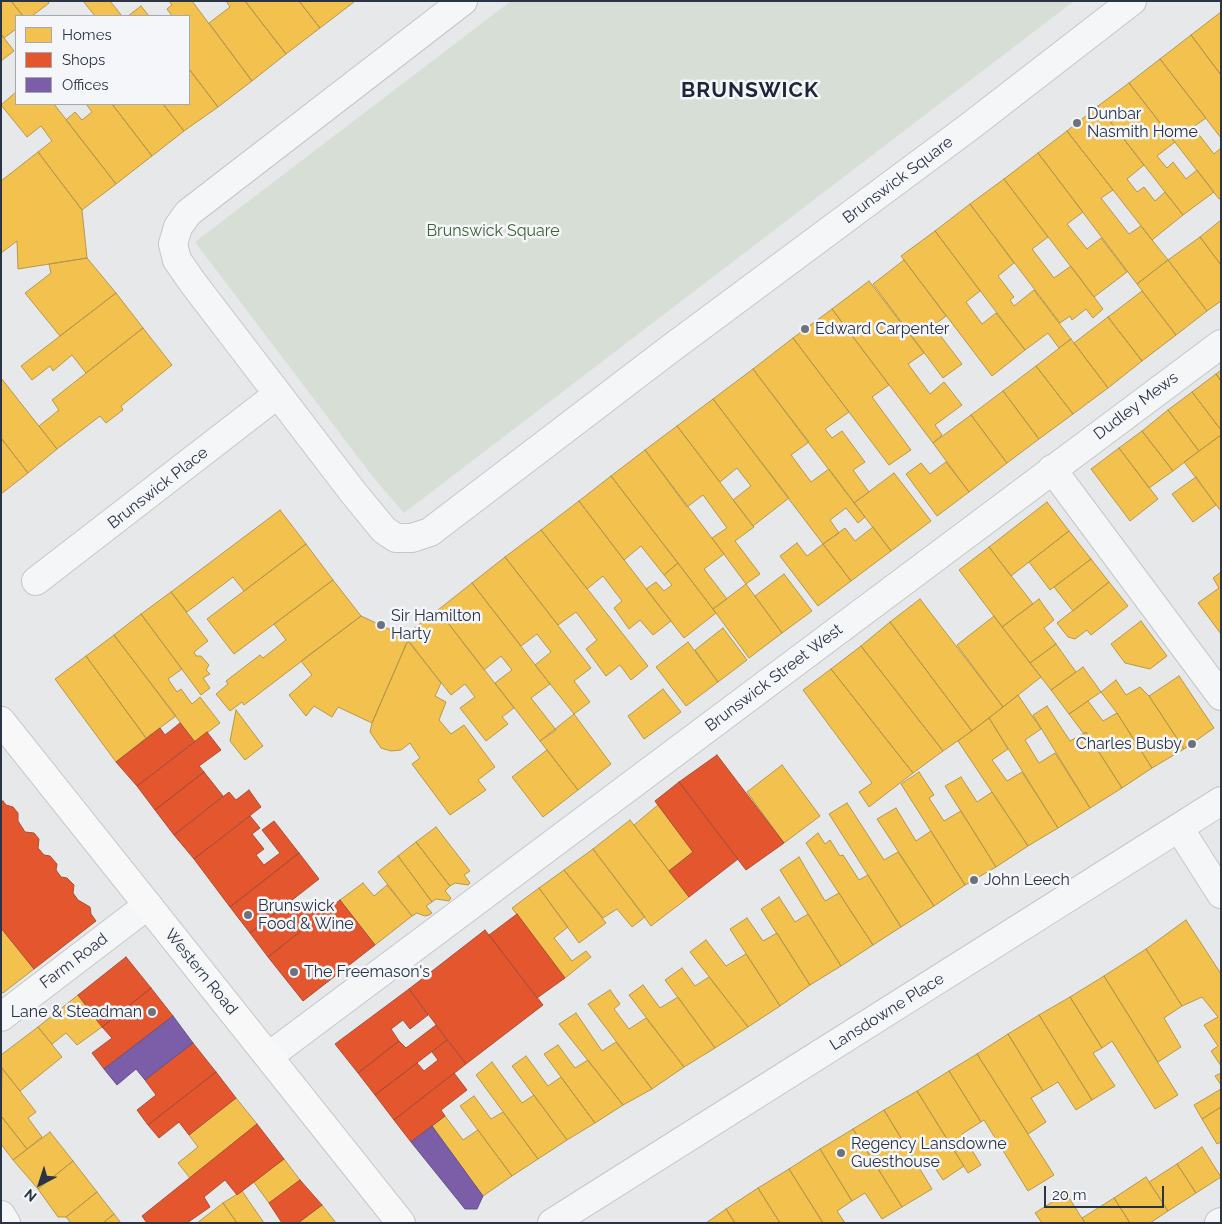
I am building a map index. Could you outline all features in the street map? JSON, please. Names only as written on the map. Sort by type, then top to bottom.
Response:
[{"type":"main road","name":"Western Road","points":[[1,720],[401,1223]]},
{"type":"street","name":"Brunswick Square","points":[[463,1],[188,214],[178,227],[173,244],[177,260],[278,394],[384,530],[396,538],[412,538],[430,532],[1132,1]]},
{"type":"street","name":"Dudley Mews","points":[[1052,469],[1221,344]]},
{"type":"street","name":"Brunswick Place","points":[[36,581],[278,394]]},
{"type":"street","points":[[1052,469],[1221,696]]},
{"type":"street","name":"Brunswick Street West","points":[[268,1056],[1052,469]]},
{"type":"street","name":"Lansdowne Place","points":[[552,1223],[1221,801]]},
{"type":"street","points":[[1179,828],[1221,894]]},
{"type":"street","name":"Farm Road","points":[[1,1017],[148,905]]},
{"type":"street","points":[[1,1216],[6,1223]]},
{"type":"green space","name":"Brunswick Square","points":[[511,1],[1074,1],[404,513],[373,477],[195,242]]},
{"type":"building: Homes","points":[[1,1],[11,1],[22,15],[15,15],[15,30],[4,38],[1,34]]},
{"type":"building: Homes","points":[[11,1],[48,1],[49,3],[33,15],[22,15]]},
{"type":"building: Homes","points":[[83,1],[110,1],[121,15],[94,15]]},
{"type":"building: Homes","points":[[169,1],[192,1],[252,81],[218,107],[190,70],[190,15],[171,15],[167,9],[172,5]]},
{"type":"building: Homes","points":[[226,1],[245,1],[286,54],[252,81],[209,23],[230,7]]},
{"type":"building: Homes","points":[[245,1],[299,1],[320,28],[286,54]]},
{"type":"building: Homes","points":[[299,1],[354,1],[354,2],[320,28]]},
{"type":"building: Homes","points":[[141,6],[148,15],[129,15]]},
{"type":"building: Homes","points":[[1221,12],[1221,75],[1191,35]]},
{"type":"building: Homes","points":[[1,34],[14,51],[1,61]]},
{"type":"building: Homes","points":[[1191,35],[1221,75],[1221,138],[1160,59]]},
{"type":"building: Homes","points":[[1160,59],[1206,118],[1193,127],[1214,154],[1221,148],[1221,198],[1219,199],[1129,83]]},
{"type":"building: Homes","points":[[190,70],[218,107],[184,131],[164,105],[190,105]]},
{"type":"building: Homes","points":[[1129,83],[1175,142],[1157,156],[1167,168],[1173,162],[1186,179],[1197,170],[1214,192],[1183,215],[1098,106]]},
{"type":"building: Homes","points":[[15,93],[15,105],[55,105],[116,184],[82,210],[38,152],[52,141],[41,126],[27,137],[1,105]]},
{"type":"building: Homes","points":[[87,105],[113,105],[152,156],[116,184],[66,120],[75,112],[82,120],[92,112]]},
{"type":"building: Homes","points":[[113,105],[164,105],[184,131],[152,156]]},
{"type":"building: Homes","points":[[1098,106],[1144,165],[1127,179],[1137,192],[1144,187],[1155,201],[1165,192],[1183,215],[1152,240],[1067,131]]},
{"type":"building: Homes","points":[[1067,131],[1113,190],[1101,198],[1129,234],[1141,226],[1168,260],[1137,284],[1038,153]]},
{"type":"building: Homes","points":[[38,152],[82,210],[87,258],[18,269],[17,241],[1,253],[1,181]]},
{"type":"building: Homes","points":[[1038,153],[1083,212],[1067,224],[1087,249],[1101,238],[1127,272],[1094,297],[1004,179]]},
{"type":"building: Homes","points":[[1004,179],[1048,237],[1032,249],[1054,278],[1071,266],[1103,309],[1093,318],[1086,309],[1072,320],[1070,316],[1060,323],[970,204]]},
{"type":"building: Homes","points":[[970,204],[1014,263],[998,276],[1014,297],[1010,300],[1014,306],[1034,290],[1071,339],[1059,348],[1048,333],[1025,350],[935,231]]},
{"type":"building: Homes","points":[[1221,220],[1221,265],[1200,237]]},
{"type":"building: Homes","points":[[935,231],[980,291],[966,302],[982,324],[996,313],[1025,350],[992,376],[901,256]]},
{"type":"building: Homes","points":[[1200,237],[1221,265],[1221,301],[1207,311],[1168,260]]},
{"type":"building: Homes","points":[[87,258],[116,293],[60,336],[25,293],[51,273],[49,264]]},
{"type":"building: Homes","points":[[904,260],[946,316],[933,326],[962,364],[943,378],[873,284]]},
{"type":"building: Homes","points":[[1168,260],[1207,311],[1176,335],[1137,284]]},
{"type":"building: Homes","points":[[869,281],[924,353],[908,364],[930,394],[944,382],[962,405],[935,425],[942,435],[933,443],[832,309]]},
{"type":"building: Homes","points":[[1142,291],[1176,335],[1142,361],[1108,317]]},
{"type":"building: Homes","points":[[116,293],[143,328],[86,373],[72,355],[53,371],[50,366],[32,380],[21,366]]},
{"type":"building: Homes","points":[[832,309],[889,385],[872,397],[911,450],[889,465],[793,338]]},
{"type":"building: Homes","points":[[1108,317],[1142,361],[1108,388],[1074,343]]},
{"type":"building: Homes","points":[[143,328],[172,365],[121,406],[123,410],[106,423],[100,416],[57,449],[39,426],[59,410],[52,400]]},
{"type":"building: Homes","points":[[793,338],[849,412],[825,429],[832,438],[842,431],[865,462],[853,470],[869,492],[854,503],[753,369]]},
{"type":"building: Homes","points":[[1071,339],[1108,388],[1073,414],[1036,366]]},
{"type":"building: Homes","points":[[1036,366],[1073,414],[1039,439],[1003,391]]},
{"type":"building: Homes","points":[[753,369],[809,442],[791,455],[811,482],[829,469],[865,517],[858,523],[846,508],[830,520],[839,533],[823,544],[713,399]]},
{"type":"building: Homes","points":[[1221,370],[1221,381],[1216,374]]},
{"type":"building: Homes","points":[[1216,374],[1221,381],[1221,430],[1192,392]]},
{"type":"building: Homes","points":[[1,378],[57,449],[28,473],[1,438]]},
{"type":"building: Homes","points":[[1003,391],[1039,439],[1007,463],[971,415]]},
{"type":"building: Homes","points":[[1192,392],[1221,430],[1221,435],[1199,451],[1168,410]]},
{"type":"building: Homes","points":[[713,399],[789,498],[753,526],[733,500],[751,486],[737,468],[720,482],[677,426]]},
{"type":"building: Homes","points":[[1168,410],[1199,451],[1173,471],[1142,431]]},
{"type":"building: Homes","points":[[971,415],[1007,463],[969,492],[933,443]]},
{"type":"building: Homes","points":[[677,426],[754,527],[735,541],[760,574],[746,584],[712,538],[727,528],[703,495],[687,507],[645,450]]},
{"type":"building: Homes","points":[[1142,431],[1173,471],[1149,488],[1119,448]]},
{"type":"building: Homes","points":[[1221,435],[1221,509],[1220,510],[1184,462]]},
{"type":"building: Homes","points":[[1,438],[28,473],[1,494]]},
{"type":"building: Homes","points":[[1119,448],[1158,499],[1130,521],[1091,469]]},
{"type":"building: Homes","points":[[645,450],[724,554],[704,569],[727,599],[713,609],[611,476]]},
{"type":"building: Homes","points":[[946,462],[969,492],[937,516],[906,474],[921,463],[930,474]]},
{"type":"building: Homes","points":[[894,473],[931,521],[891,551],[854,503]]},
{"type":"building: Homes","points":[[611,476],[678,563],[664,575],[641,546],[624,560],[579,501]]},
{"type":"building: Homes","points":[[1196,477],[1216,505],[1193,522],[1172,494]]},
{"type":"building: Homes","points":[[579,501],[671,621],[653,635],[640,620],[629,629],[614,608],[622,601],[603,576],[587,589],[541,530]]},
{"type":"building: Homes","points":[[1047,502],[1069,531],[1011,576],[989,547]]},
{"type":"building: Homes","points":[[280,510],[306,544],[244,591],[233,577],[187,612],[171,592]]},
{"type":"building: Homes","points":[[873,527],[891,551],[851,581],[823,544],[845,528],[855,541]]},
{"type":"building: Homes","points":[[541,530],[648,666],[631,680],[620,665],[606,676],[586,649],[597,640],[576,612],[558,625],[505,557]]},
{"type":"building: Homes","points":[[1069,531],[1091,559],[1050,590],[1029,562]]},
{"type":"building: Homes","points":[[797,543],[807,556],[823,544],[851,581],[818,606],[780,556]]},
{"type":"building: Homes","points":[[306,544],[333,580],[234,654],[207,619]]},
{"type":"building: Homes","points":[[989,547],[1033,604],[1002,627],[959,570]]},
{"type":"building: Homes","points":[[505,557],[591,668],[574,681],[590,702],[574,714],[535,665],[551,652],[537,634],[521,646],[472,583]]},
{"type":"building: Homes","points":[[1091,559],[1109,582],[1073,611],[1054,587]]},
{"type":"building: Homes","points":[[678,563],[716,613],[684,638],[646,589],[656,582],[664,591],[672,585],[664,575]]},
{"type":"building: Homes","points":[[1221,572],[1221,634],[1198,603],[1219,588],[1213,578]]},
{"type":"building: Homes","points":[[784,574],[812,611],[782,633],[755,596]]},
{"type":"building: Homes","points":[[333,580],[361,616],[244,705],[242,702],[230,711],[216,694],[228,684],[226,681],[260,655],[263,658],[286,640],[274,624]]},
{"type":"building: Homes","points":[[1109,582],[1128,606],[1091,635],[1087,630],[1075,639],[1068,637],[1057,623]]},
{"type":"building: Homes","points":[[472,583],[550,684],[531,698],[556,730],[540,741],[495,683],[512,670],[501,656],[484,670],[438,610]]},
{"type":"building: Homes","points":[[746,584],[782,633],[749,658],[713,609]]},
{"type":"building: Homes","points":[[171,592],[208,641],[194,652],[196,656],[201,656],[209,665],[206,670],[210,674],[203,678],[210,688],[201,695],[141,614]]},
{"type":"building: Homes","points":[[920,599],[1003,707],[972,731],[890,622]]},
{"type":"building: Homes","points":[[1039,599],[1054,620],[1044,628],[1056,644],[1030,663],[1002,627]]},
{"type":"building: Homes","points":[[438,610],[514,708],[502,717],[508,724],[486,741],[460,708],[475,697],[465,684],[451,695],[404,636]]},
{"type":"building: Homes","points":[[141,614],[182,669],[168,679],[177,692],[181,689],[192,704],[200,697],[220,723],[195,742],[114,635]]},
{"type":"building: Homes","points":[[361,616],[404,636],[408,640],[372,723],[338,707],[332,717],[314,706],[306,716],[289,695],[312,675],[301,661]]},
{"type":"building: Homes","points":[[994,616],[1041,677],[1003,707],[957,645]]},
{"type":"building: Homes","points":[[1141,621],[1167,656],[1150,669],[1125,663],[1111,644]]},
{"type":"building: Homes","points":[[890,622],[972,731],[943,751],[861,646]]},
{"type":"building: Homes","points":[[723,628],[747,660],[718,682],[695,650]]},
{"type":"building: Homes","points":[[114,635],[176,716],[146,738],[86,656]]},
{"type":"building: Homes","points":[[408,640],[441,683],[435,696],[446,702],[439,720],[451,734],[464,725],[495,767],[478,780],[486,790],[450,815],[412,764],[420,758],[410,743],[401,750],[391,751],[381,748],[370,732],[372,723]]},
{"type":"building: Homes","points":[[688,642],[718,682],[686,706],[656,667]]},
{"type":"building: Homes","points":[[1056,644],[1076,672],[1051,690],[1030,663]]},
{"type":"building: Homes","points":[[861,646],[943,751],[913,773],[831,669]]},
{"type":"building: Homes","points":[[86,656],[146,738],[116,762],[55,679]]},
{"type":"building: Homes","points":[[1083,667],[1101,692],[1069,714],[1051,690]]},
{"type":"building: Homes","points":[[831,669],[913,773],[869,807],[859,792],[872,783],[803,690]]},
{"type":"building: Homes","points":[[1179,676],[1214,728],[1184,749],[1149,696]]},
{"type":"building: Homes","points":[[1116,680],[1126,695],[1140,687],[1149,696],[1184,749],[1152,768],[1117,713],[1101,692]]},
{"type":"building: Homes","points":[[663,689],[681,712],[644,739],[628,716]]},
{"type":"building: Homes","points":[[1018,695],[1041,729],[1025,740],[1039,763],[1055,753],[1090,808],[1058,828],[989,718]]},
{"type":"building: Homes","points":[[1088,701],[1103,721],[1117,713],[1152,768],[1122,788],[1086,732],[1084,734],[1069,714]]},
{"type":"building: Homes","points":[[1047,706],[1070,741],[1086,732],[1122,788],[1090,808],[1033,715]]},
{"type":"building: Homes","points":[[236,710],[263,746],[245,760],[230,741]]},
{"type":"building: Homes","points":[[574,714],[611,764],[578,790],[540,741]]},
{"type":"building: Homes","points":[[989,718],[1008,749],[992,760],[1007,781],[1022,772],[1058,828],[1028,846],[958,741]]},
{"type":"building: Homes","points":[[547,750],[578,790],[543,817],[512,777]]},
{"type":"building: Homes","points":[[782,765],[820,816],[784,843],[747,792]]},
{"type":"building: Homes","points":[[919,772],[934,795],[929,798],[944,821],[961,811],[996,867],[965,885],[901,784]]},
{"type":"building: Homes","points":[[961,777],[977,802],[992,792],[1028,846],[996,867],[945,786]]},
{"type":"building: Homes","points":[[847,803],[884,860],[898,852],[934,906],[901,927],[829,814]]},
{"type":"building: Homes","points":[[658,805],[693,852],[669,871],[634,825]]},
{"type":"building: Homes","points":[[896,808],[916,841],[931,831],[965,885],[934,906],[877,819]]},
{"type":"building: Homes","points":[[630,820],[689,897],[651,926],[593,849]]},
{"type":"building: Homes","points":[[436,827],[470,871],[464,875],[470,883],[468,885],[455,883],[450,886],[416,842]]},
{"type":"building: Homes","points":[[818,833],[825,844],[830,840],[840,856],[843,855],[859,880],[868,875],[901,927],[873,945],[806,843]]},
{"type":"building: Homes","points":[[416,842],[450,886],[445,891],[451,898],[449,901],[436,899],[432,902],[398,856]]},
{"type":"building: Homes","points":[[593,849],[645,917],[632,927],[617,909],[603,918],[564,870]]},
{"type":"building: Homes","points":[[398,856],[432,902],[426,906],[432,913],[429,915],[425,916],[417,913],[412,916],[378,872]]},
{"type":"building: Homes","points":[[799,857],[825,901],[839,893],[873,945],[841,966],[780,870]]},
{"type":"building: Homes","points":[[564,870],[606,923],[579,943],[539,888]]},
{"type":"building: Homes","points":[[363,883],[374,896],[387,885],[412,916],[375,945],[340,900]]},
{"type":"building: Homes","points":[[539,888],[568,927],[554,938],[572,961],[586,951],[591,957],[565,978],[512,908]]},
{"type":"building: Homes","points":[[779,897],[795,922],[808,914],[841,966],[810,985],[761,909]]},
{"type":"building: Homes","points":[[747,918],[763,941],[777,933],[810,985],[780,1006],[730,929]]},
{"type":"building: Homes","points":[[1186,920],[1221,974],[1221,1066],[1211,1051],[1218,1046],[1204,1025],[1218,1017],[1202,997],[1182,1006],[1146,949]]},
{"type":"building: Homes","points":[[1,928],[34,969],[3,993],[1,991]]},
{"type":"building: Homes","points":[[706,940],[726,966],[746,954],[780,1006],[748,1027],[690,952]]},
{"type":"building: Homes","points":[[1146,949],[1182,1006],[1164,1018],[1181,1047],[1158,1062],[1104,976]]},
{"type":"building: Homes","points":[[682,968],[695,986],[709,977],[748,1027],[715,1048],[665,980]]},
{"type":"building: Homes","points":[[1104,976],[1178,1095],[1155,1109],[1112,1041],[1102,1048],[1070,997]]},
{"type":"building: Homes","points":[[643,985],[660,1008],[678,997],[715,1048],[684,1067],[629,995]]},
{"type":"building: Homes","points":[[610,990],[620,1004],[614,1009],[629,1029],[646,1018],[684,1067],[652,1089],[588,1004]]},
{"type":"building: Homes","points":[[78,995],[102,1027],[77,1045],[66,1033],[52,1044],[38,1027]]},
{"type":"building: Homes","points":[[1070,997],[1102,1048],[1093,1053],[1115,1086],[1092,1100],[1039,1015]]},
{"type":"building: Homes","points":[[576,1013],[602,1051],[616,1042],[652,1089],[623,1105],[559,1024]]},
{"type":"building: Homes","points":[[1039,1015],[1092,1100],[1076,1110],[1058,1082],[1043,1091],[1008,1034]]},
{"type":"building: Homes","points":[[38,1027],[62,1057],[20,1091],[1,1067],[1,1055]]},
{"type":"building: Homes","points":[[1008,1034],[1043,1091],[1031,1098],[1046,1122],[1028,1134],[977,1054]]},
{"type":"building: Homes","points":[[558,1045],[575,1068],[588,1060],[623,1105],[595,1123],[544,1054]]},
{"type":"building: Homes","points":[[977,1054],[1054,1175],[1028,1191],[984,1120],[981,1122],[949,1071]]},
{"type":"building: Homes","points":[[526,1056],[548,1086],[561,1077],[595,1123],[567,1140],[512,1066]]},
{"type":"building: Homes","points":[[492,1062],[522,1103],[534,1095],[567,1140],[538,1159],[476,1075]]},
{"type":"building: Homes","points":[[2,1068],[36,1112],[28,1118],[42,1137],[27,1149],[1,1116]]},
{"type":"building: Homes","points":[[949,1071],[981,1122],[962,1134],[981,1165],[968,1173],[917,1091]]},
{"type":"building: Homes","points":[[1221,1073],[1221,1085],[1215,1076]]},
{"type":"building: Homes","points":[[1221,1089],[1221,1107],[1202,1119],[1194,1105]]},
{"type":"building: Homes","points":[[917,1091],[964,1166],[943,1180],[927,1156],[916,1163],[884,1110]]},
{"type":"building: Homes","points":[[474,1096],[491,1119],[503,1112],[538,1159],[512,1176],[460,1106]]},
{"type":"building: Homes","points":[[236,1098],[257,1124],[190,1178],[178,1163],[198,1147],[189,1135]]},
{"type":"building: Homes","points":[[1221,1107],[1221,1142],[1217,1144],[1202,1119]]},
{"type":"building: Homes","points":[[884,1110],[932,1189],[902,1207],[853,1129]]},
{"type":"building: Homes","points":[[1,1116],[27,1149],[13,1160],[1,1144]]},
{"type":"building: Homes","points":[[445,1116],[463,1140],[478,1130],[512,1176],[483,1196],[432,1126]]},
{"type":"building: Homes","points":[[853,1129],[902,1207],[882,1219],[865,1193],[852,1201],[820,1149]]},
{"type":"building: Homes","points":[[50,1132],[73,1161],[38,1189],[13,1160]]},
{"type":"building: Homes","points":[[1202,1147],[1221,1177],[1196,1193],[1177,1164]]},
{"type":"building: Homes","points":[[820,1149],[852,1201],[837,1211],[845,1223],[823,1223],[789,1169]]},
{"type":"building: Homes","points":[[284,1159],[300,1180],[269,1203],[253,1181]]},
{"type":"building: Homes","points":[[73,1161],[97,1192],[66,1217],[58,1217],[38,1189]]},
{"type":"building: Homes","points":[[1177,1164],[1196,1193],[1168,1211],[1149,1182]]},
{"type":"building: Homes","points":[[789,1169],[823,1223],[780,1223],[758,1188]]},
{"type":"building: Homes","points":[[1146,1177],[1168,1211],[1150,1223],[1130,1223],[1114,1198]]},
{"type":"building: Homes","points":[[758,1188],[780,1223],[735,1223],[726,1209]]},
{"type":"building: Homes","points":[[242,1191],[264,1223],[237,1223],[223,1203]]},
{"type":"building: Homes","points":[[97,1192],[114,1214],[103,1223],[71,1223],[66,1217]]},
{"type":"building: Homes","points":[[1066,1193],[1085,1223],[1042,1223],[1035,1213]]},
{"type":"building: Homes","points":[[1114,1198],[1130,1223],[1085,1223],[1082,1218]]},
{"type":"building: Homes","points":[[223,1203],[237,1223],[197,1223]]},
{"type":"building: Homes","points":[[322,1205],[336,1223],[298,1223]]},
{"type":"building: Homes","points":[[726,1209],[735,1223],[706,1223]]},
{"type":"building: Homes","points":[[114,1214],[121,1223],[103,1223]]},
{"type":"building: Shops","points":[[180,723],[195,742],[137,786],[116,762],[160,728],[165,735]]},
{"type":"building: Shops","points":[[207,732],[221,750],[199,766],[204,772],[155,810],[137,786]]},
{"type":"building: Shops","points":[[717,755],[784,843],[746,870],[679,782]]},
{"type":"building: Shops","points":[[204,772],[223,796],[174,835],[155,810]]},
{"type":"building: Shops","points":[[679,782],[738,859],[689,897],[669,871],[693,852],[655,801]]},
{"type":"building: Shops","points":[[249,790],[261,807],[194,859],[174,835],[229,792],[236,800]]},
{"type":"building: Shops","points":[[3,801],[6,805],[13,807],[18,813],[18,821],[25,832],[34,833],[39,839],[38,848],[44,855],[50,856],[57,864],[56,870],[61,877],[67,878],[74,885],[73,893],[78,900],[90,907],[91,914],[96,921],[34,969],[1,928],[1,802]]},
{"type":"building: Shops","points":[[250,816],[260,828],[252,834],[264,849],[256,855],[264,865],[280,853],[262,830],[274,821],[299,853],[230,907],[194,859]]},
{"type":"building: Shops","points":[[299,853],[319,879],[250,933],[230,907]]},
{"type":"building: Shops","points":[[340,900],[375,945],[303,1001],[268,957]]},
{"type":"building: Shops","points":[[290,901],[299,913],[314,901],[324,913],[268,957],[250,933]]},
{"type":"building: Shops","points":[[517,914],[565,978],[537,998],[489,935]]},
{"type":"building: Shops","points":[[485,930],[543,1005],[466,1064],[409,989]]},
{"type":"building: Shops","points":[[126,957],[151,988],[102,1027],[78,995]]},
{"type":"building: Shops","points":[[151,988],[173,1016],[104,1069],[92,1053],[112,1038],[102,1027]]},
{"type":"building: Shops","points":[[409,989],[428,1015],[410,1029],[403,1020],[391,1029],[399,1041],[358,1073],[335,1044]]},
{"type":"building: Shops","points":[[436,1025],[447,1040],[432,1052],[438,1060],[424,1071],[417,1063],[375,1095],[358,1073],[399,1041],[406,1048]]},
{"type":"building: Shops","points":[[447,1040],[466,1064],[394,1120],[375,1095]]},
{"type":"building: Shops","points":[[193,1043],[216,1072],[148,1125],[137,1110],[156,1095],[145,1080]]},
{"type":"building: Shops","points":[[216,1072],[236,1098],[189,1135],[179,1122],[159,1138],[148,1125]]},
{"type":"building: Shops","points":[[454,1073],[467,1090],[441,1110],[445,1116],[411,1142],[394,1120]]},
{"type":"building: Shops","points":[[257,1124],[284,1159],[237,1195],[225,1180],[204,1197],[210,1207],[187,1223],[147,1223],[142,1216]]},
{"type":"building: Shops","points":[[300,1180],[322,1205],[298,1223],[282,1223],[269,1203]]},
{"type":"building: Offices","points":[[173,1016],[193,1043],[145,1080],[136,1069],[117,1085],[104,1069]]},
{"type":"building: Offices","points":[[432,1126],[483,1196],[477,1209],[465,1209],[411,1142]]},
{"type":"place","name":"Dunbar Nasmith Home","points":[[1077,123]]},
{"type":"place","name":"Edward Carpenter","points":[[805,329]]},
{"type":"place","name":"Sir Hamilton Harty","points":[[381,625]]},
{"type":"place","name":"Charles Busby","points":[[1192,744]]},
{"type":"place","name":"John Leech","points":[[974,880]]},
{"type":"place","name":"Brunswick Food & Wine","points":[[248,915]]},
{"type":"place","name":"The Freemason's","points":[[294,972]]},
{"type":"place","name":"Lane & Steadman","points":[[152,1012]]},
{"type":"place","name":"Regency Lansdowne Guesthouse","points":[[841,1153]]},
{"type":"district","name":"BRUNSWICK","points":[[750,91]]}]
